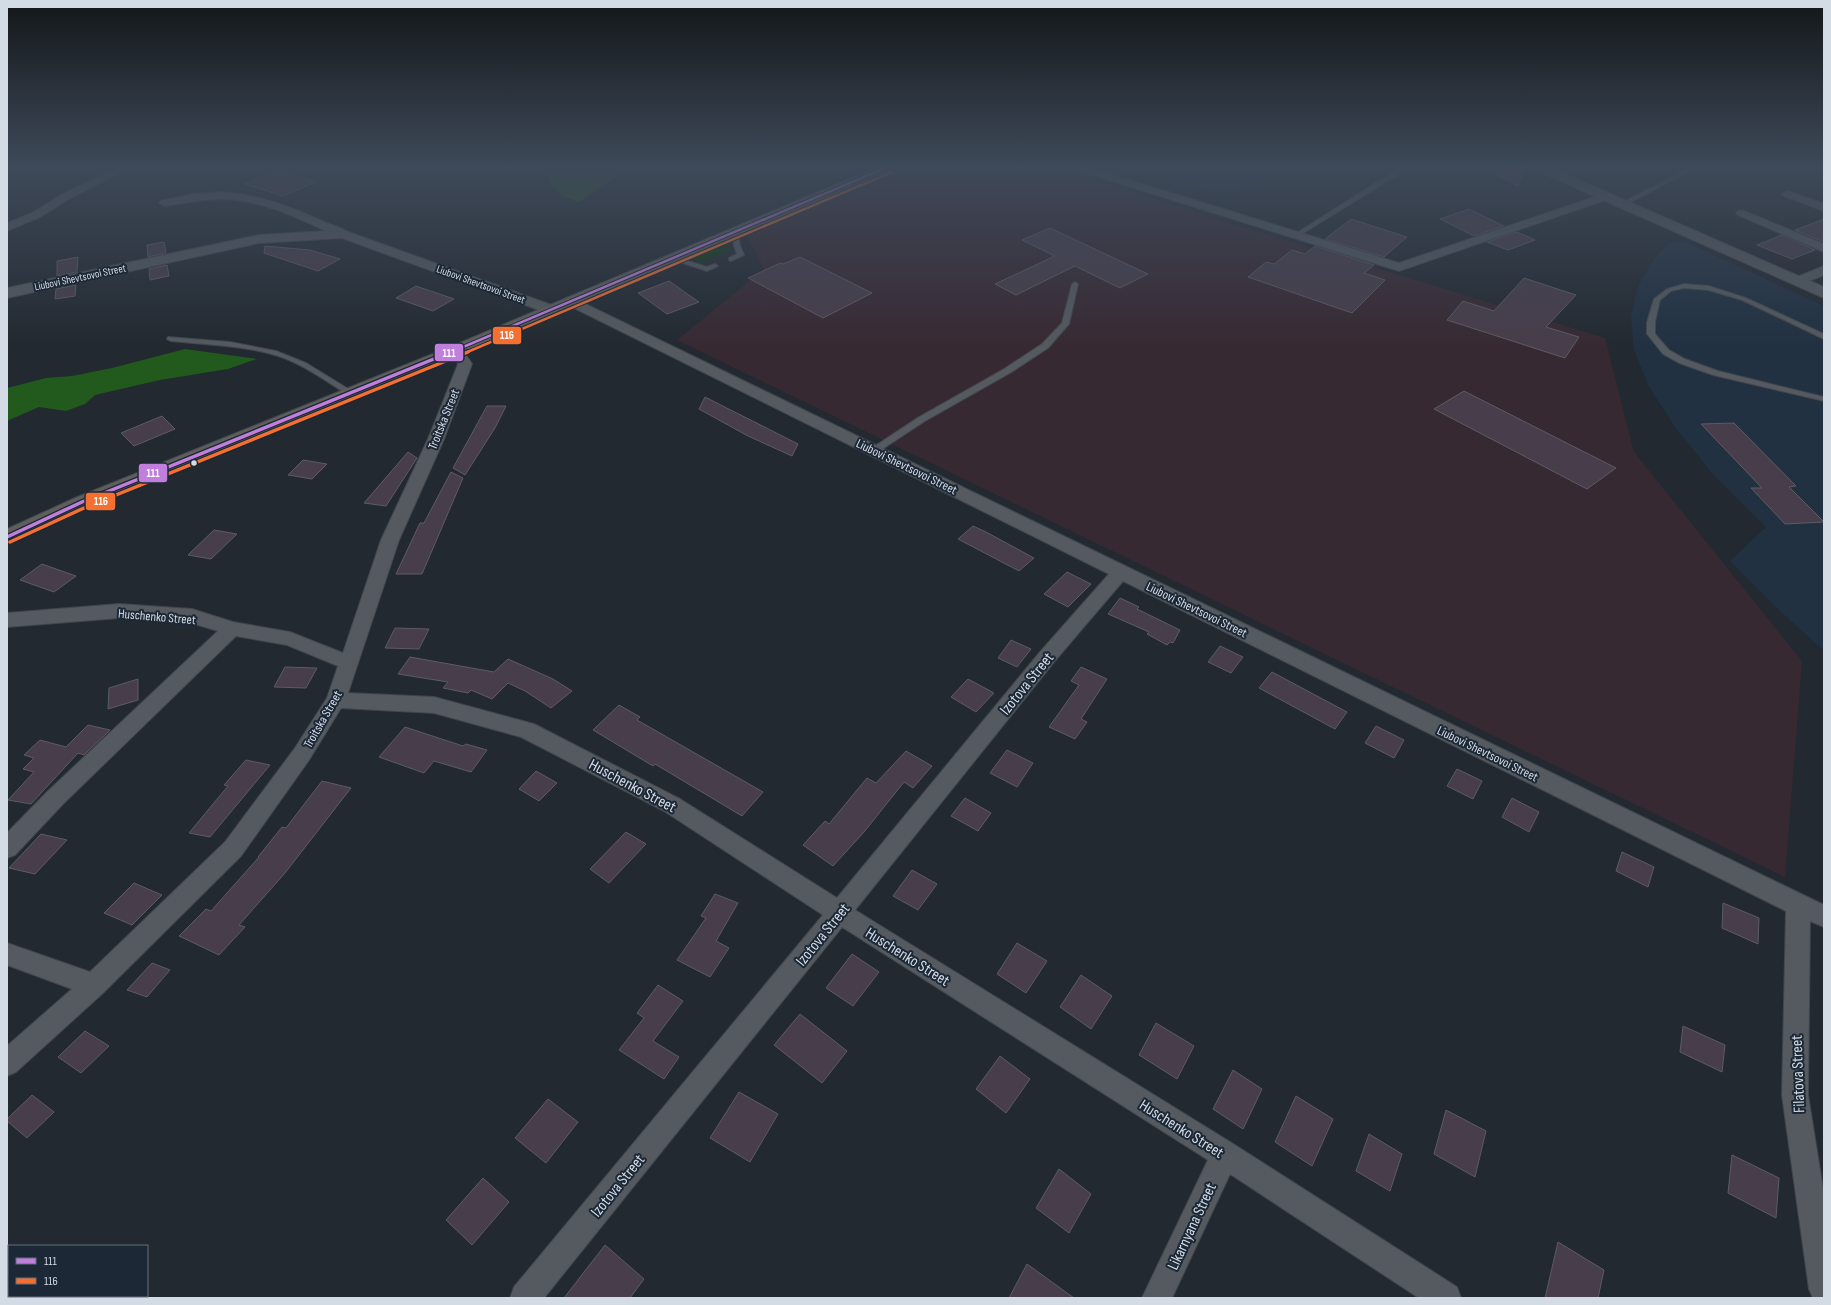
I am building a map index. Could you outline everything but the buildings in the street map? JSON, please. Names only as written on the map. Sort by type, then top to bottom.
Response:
[{"type":"main road","points":[[7,537],[82,502],[456,350],[747,227]]},
{"type":"street","name":"Liubovi Shevtsovoi Street","points":[[325,227],[552,310]]},
{"type":"street","points":[[1266,227],[1400,267],[1517,227]]},
{"type":"street","points":[[1674,227],[1824,293]]},
{"type":"street","points":[[1775,227],[1824,248]]},
{"type":"street","name":"Liubovi Shevtsovoi Street","points":[[7,293],[259,239],[343,234]]},
{"type":"street","points":[[1797,282],[1824,270]]},
{"type":"street","name":"Liubovi Shevtsovoi Street","points":[[571,301],[1798,905],[1824,916]]},
{"type":"street","name":"Troitska Street","points":[[7,1063],[94,985],[233,849],[302,754],[336,700],[390,540],[436,439],[465,364],[456,350]]},
{"type":"street","name":"Izotova Street","points":[[525,1298],[1047,657],[1121,572]]},
{"type":"street","name":"Huschenko Street","points":[[7,620],[119,612],[146,612],[192,616],[232,628],[290,639],[349,663]]},
{"type":"street","points":[[7,848],[55,798],[232,628]]},
{"type":"street","name":"Huschenko Street","points":[[336,700],[434,705],[527,730],[672,805],[840,913],[1225,1155],[1446,1298]]},
{"type":"street","name":"Filatova Street","points":[[1798,905],[1794,1095],[1824,1289]]},
{"type":"street","points":[[7,954],[94,985]]},
{"type":"street","name":"Likarnyana Street","points":[[1157,1298],[1225,1155]]},
{"type":"lane","points":[[1295,236],[1309,227]]},
{"type":"lane","points":[[731,259],[741,255],[737,246],[735,232]]},
{"type":"lane","points":[[672,258],[707,269],[715,266]]},
{"type":"lane","points":[[875,450],[922,419],[1007,372],[1045,346],[1066,324],[1075,284]]},
{"type":"lane","points":[[1824,337],[1744,299],[1709,288],[1684,286],[1669,290],[1657,299],[1650,322],[1651,334],[1666,352],[1682,361],[1716,373],[1791,389],[1824,399]]},
{"type":"lane","points":[[171,339],[259,349],[286,356],[309,366],[351,393]]},
{"type":"shaded area","points":[[760,227],[1242,227],[1605,338],[1634,452],[1802,661],[1785,877],[677,340],[764,269],[746,233]]},
{"type":"shaded area","points":[[1684,241],[1824,306],[1824,651],[1780,611],[1730,561],[1766,527],[1712,473],[1675,427],[1648,385],[1634,350],[1631,316],[1638,286],[1654,259],[1670,242]]},
{"type":"green space","points":[[722,245],[729,245],[731,249],[702,262],[694,260],[696,257]]},
{"type":"green space","points":[[185,349],[257,359],[228,369],[160,380],[95,395],[85,404],[66,411],[39,407],[7,421],[7,388],[46,378],[72,376],[112,368]]},
{"type":"transit line","name":"111","points":[[7,537],[82,502],[456,350],[746,227]]},
{"type":"transit line","name":"116","points":[[10,542],[84,508],[458,356],[763,227]]}]
